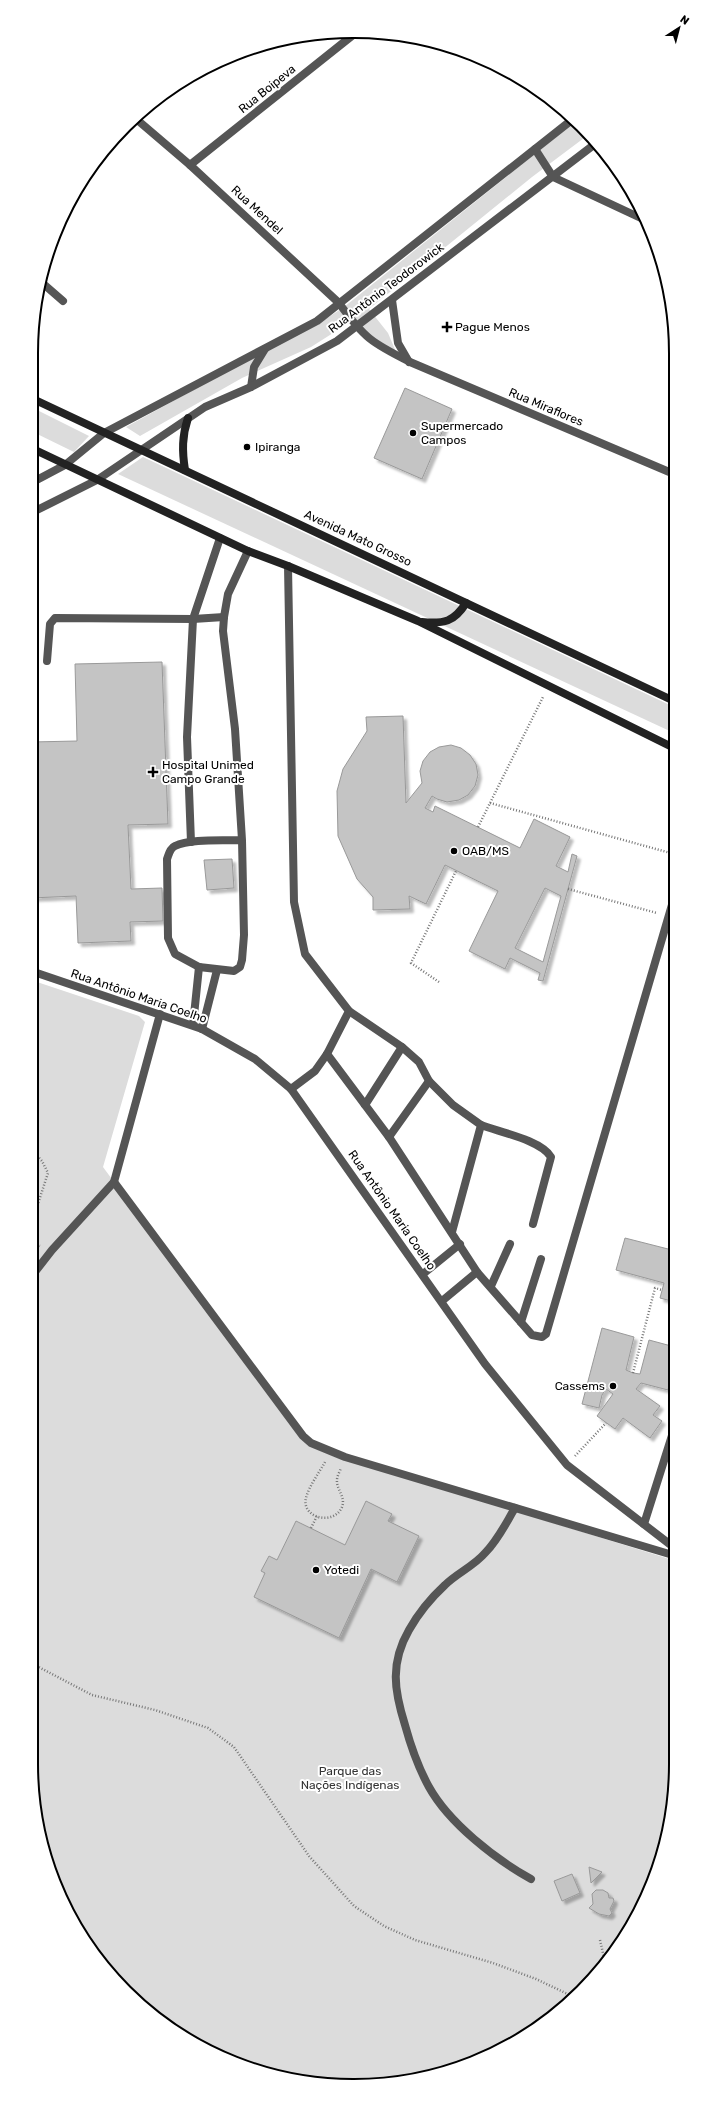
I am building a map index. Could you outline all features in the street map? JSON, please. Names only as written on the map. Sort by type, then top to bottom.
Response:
[{"type":"main road","name":"Avenida Mato Grosso","points":[[38,401],[669,699]]},
{"type":"main road","points":[[185,470],[182,452],[184,432],[188,418]]},
{"type":"main road","points":[[38,452],[248,551],[288,566],[418,621],[548,687],[669,746]]},
{"type":"main road","points":[[418,621],[440,623],[451,620],[460,613],[466,603]]},
{"type":"street","name":"Rua Boipeva","points":[[190,165],[349,38]]},
{"type":"street","name":"Rua Mendel","points":[[139,122],[190,165],[339,303],[356,328]]},
{"type":"street","name":"Rua Antônio Teodorowick","points":[[38,479],[65,465],[104,433],[317,321],[569,122]]},
{"type":"street","name":"Rua Antônio Teodorowick","points":[[38,510],[97,480],[205,407],[250,387],[337,341],[592,146]]},
{"type":"street","points":[[535,149],[553,177],[637,216]]},
{"type":"street","points":[[46,285],[64,300]]},
{"type":"street","points":[[392,300],[398,343],[410,362]]},
{"type":"street","name":"Rua Miraflores","points":[[356,328],[377,346],[410,362],[669,472]]},
{"type":"street","points":[[250,387],[254,367],[267,347]]},
{"type":"street","points":[[191,842],[187,737],[194,619],[220,538]]},
{"type":"street","points":[[242,840],[191,842],[175,846],[170,850],[167,859],[168,938],[175,954],[199,967],[234,971],[240,967],[242,960],[244,935],[242,840],[235,729],[223,631],[228,594],[248,551]]},
{"type":"street","points":[[288,566],[294,902],[305,954],[349,1011],[402,1047],[419,1062],[429,1081],[453,1105],[481,1125],[532,1143],[547,1151],[551,1157],[532,1224]]},
{"type":"street","points":[[47,661],[50,624],[55,618],[194,619],[224,617]]},
{"type":"street","points":[[327,1054],[389,1137],[477,1272],[491,1286],[532,1335],[538,1338],[546,1334],[669,917]]},
{"type":"street","points":[[192,1025],[199,967]]},
{"type":"street","points":[[202,1030],[217,970]]},
{"type":"street","name":"Rua Antônio Maria Coelho","points":[[38,973],[192,1025],[255,1060],[291,1089],[423,1274],[485,1364],[566,1465],[669,1544]]},
{"type":"street","points":[[291,1089],[315,1071],[327,1054],[349,1011]]},
{"type":"street","points":[[38,1268],[52,1250],[114,1182],[160,1014]]},
{"type":"street","points":[[365,1105],[402,1047]]},
{"type":"street","points":[[389,1137],[429,1081]]},
{"type":"street","points":[[452,1232],[481,1125]]},
{"type":"street","points":[[114,1182],[303,1436],[312,1443],[330,1453],[669,1554]]},
{"type":"street","points":[[423,1274],[460,1244]]},
{"type":"street","points":[[491,1286],[510,1244]]},
{"type":"street","points":[[521,1322],[541,1259]]},
{"type":"street","points":[[442,1301],[477,1272]]},
{"type":"street","points":[[644,1524],[669,1445]]},
{"type":"street","points":[[515,1508],[493,1545],[445,1585],[410,1629],[399,1650],[394,1677],[397,1700],[413,1751],[429,1788],[447,1813],[491,1854],[531,1879]]},
{"type":"path","points":[[478,827],[548,687]]},
{"type":"path","points":[[490,803],[669,853]]},
{"type":"path","points":[[439,982],[411,963],[456,871]]},
{"type":"path","points":[[568,888],[669,917]]},
{"type":"path","points":[[38,1157],[48,1173],[38,1204]]},
{"type":"path","points":[[633,1373],[654,1288],[662,1290]]},
{"type":"path","points":[[566,1465],[606,1423]]},
{"type":"path","points":[[330,1453],[306,1498],[306,1505],[310,1512],[324,1519],[332,1517],[338,1513],[342,1507],[343,1500],[337,1480],[346,1457]]},
{"type":"path","points":[[311,1528],[317,1516]]},
{"type":"path","points":[[38,1667],[92,1695],[155,1710],[208,1728],[234,1747],[309,1856],[354,1906],[384,1926],[415,1940],[492,1963],[536,1979],[568,1995]]},
{"type":"path","points":[[600,1940],[604,1956]]},
{"type":"green space","points":[[571,125],[584,138],[532,177],[369,309],[388,333],[396,352],[374,341],[352,321],[311,347],[242,378],[140,436],[126,427],[246,361],[318,324],[344,307]]},
{"type":"green space","points":[[38,410],[89,436],[74,452],[38,434]]},
{"type":"green space","points":[[143,457],[669,705],[669,731],[118,474]]},
{"type":"green space","name":"Parque das Nações Indígenas","points":[[38,982],[139,1016],[145,1022],[103,1167],[302,1437],[347,1459],[669,1559],[669,1764],[666,1805],[663,1825],[652,1865],[645,1884],[627,1921],[604,1956],[577,1987],[546,2014],[511,2037],[474,2055],[435,2068],[395,2076],[354,2079],[292,2073],[252,2062],[233,2055],[196,2037],[161,2014],[130,1987],[116,1972],[91,1939],[80,1921],[62,1884],[49,1845],[41,1805],[38,1764]]},
{"type":"building","name":"Supermercado Campos","points":[[405,388],[452,409],[422,479],[374,458]]},
{"type":"building","points":[[162,662],[168,824],[128,825],[131,889],[162,888],[163,921],[130,922],[131,941],[78,943],[76,896],[38,898],[38,742],[77,741],[75,664]]},
{"type":"building","name":"OAB/MS","points":[[403,716],[406,803],[422,783],[420,771],[423,761],[430,752],[439,747],[451,745],[461,748],[470,755],[476,764],[478,775],[475,786],[468,795],[459,800],[447,802],[432,796],[425,808],[433,812],[435,806],[520,848],[534,819],[570,837],[556,866],[568,872],[572,854],[577,856],[543,981],[538,980],[540,973],[510,958],[505,969],[469,951],[498,891],[445,865],[426,904],[409,896],[410,909],[373,910],[373,897],[357,879],[338,836],[337,791],[343,769],[367,731],[366,717]],"holes":[[[545,888],[561,896],[543,962],[515,948]]]},
{"type":"building","points":[[232,859],[234,888],[207,890],[204,860]]},
{"type":"building","points":[[625,1238],[669,1249],[669,1300],[660,1298],[664,1283],[616,1270]]},
{"type":"building","name":"Cassems","points":[[602,1328],[634,1337],[626,1370],[633,1373],[640,1374],[649,1340],[669,1345],[668,1390],[641,1383],[636,1389],[660,1406],[653,1415],[662,1421],[650,1438],[623,1418],[615,1429],[597,1416],[613,1394],[606,1389],[602,1395],[599,1408],[582,1404]]},
{"type":"building","name":"Yotedi","points":[[366,1501],[392,1514],[388,1521],[419,1536],[397,1582],[371,1569],[339,1638],[254,1597],[265,1573],[261,1571],[269,1556],[277,1560],[296,1521],[345,1545]]},
{"type":"building","points":[[589,1867],[602,1872],[591,1883]]},
{"type":"building","points":[[572,1874],[580,1893],[562,1901],[554,1881]]},
{"type":"building","points":[[596,1890],[603,1890],[608,1893],[609,1898],[613,1898],[614,1901],[610,1909],[612,1913],[609,1916],[599,1914],[589,1908],[593,1904],[592,1894]]},
{"type":"place","name":"Pague Menos","points":[[447,327]]},
{"type":"place","name":"Supermercado Campos","points":[[413,433]]},
{"type":"place","name":"Ipiranga","points":[[247,447]]},
{"type":"place","name":"Hospital Unimed Campo Grande","points":[[153,772]]},
{"type":"place","name":"OAB/MS","points":[[454,851]]},
{"type":"place","name":"Cassems","points":[[613,1386]]},
{"type":"place","name":"Yotedi","points":[[316,1570]]}]
